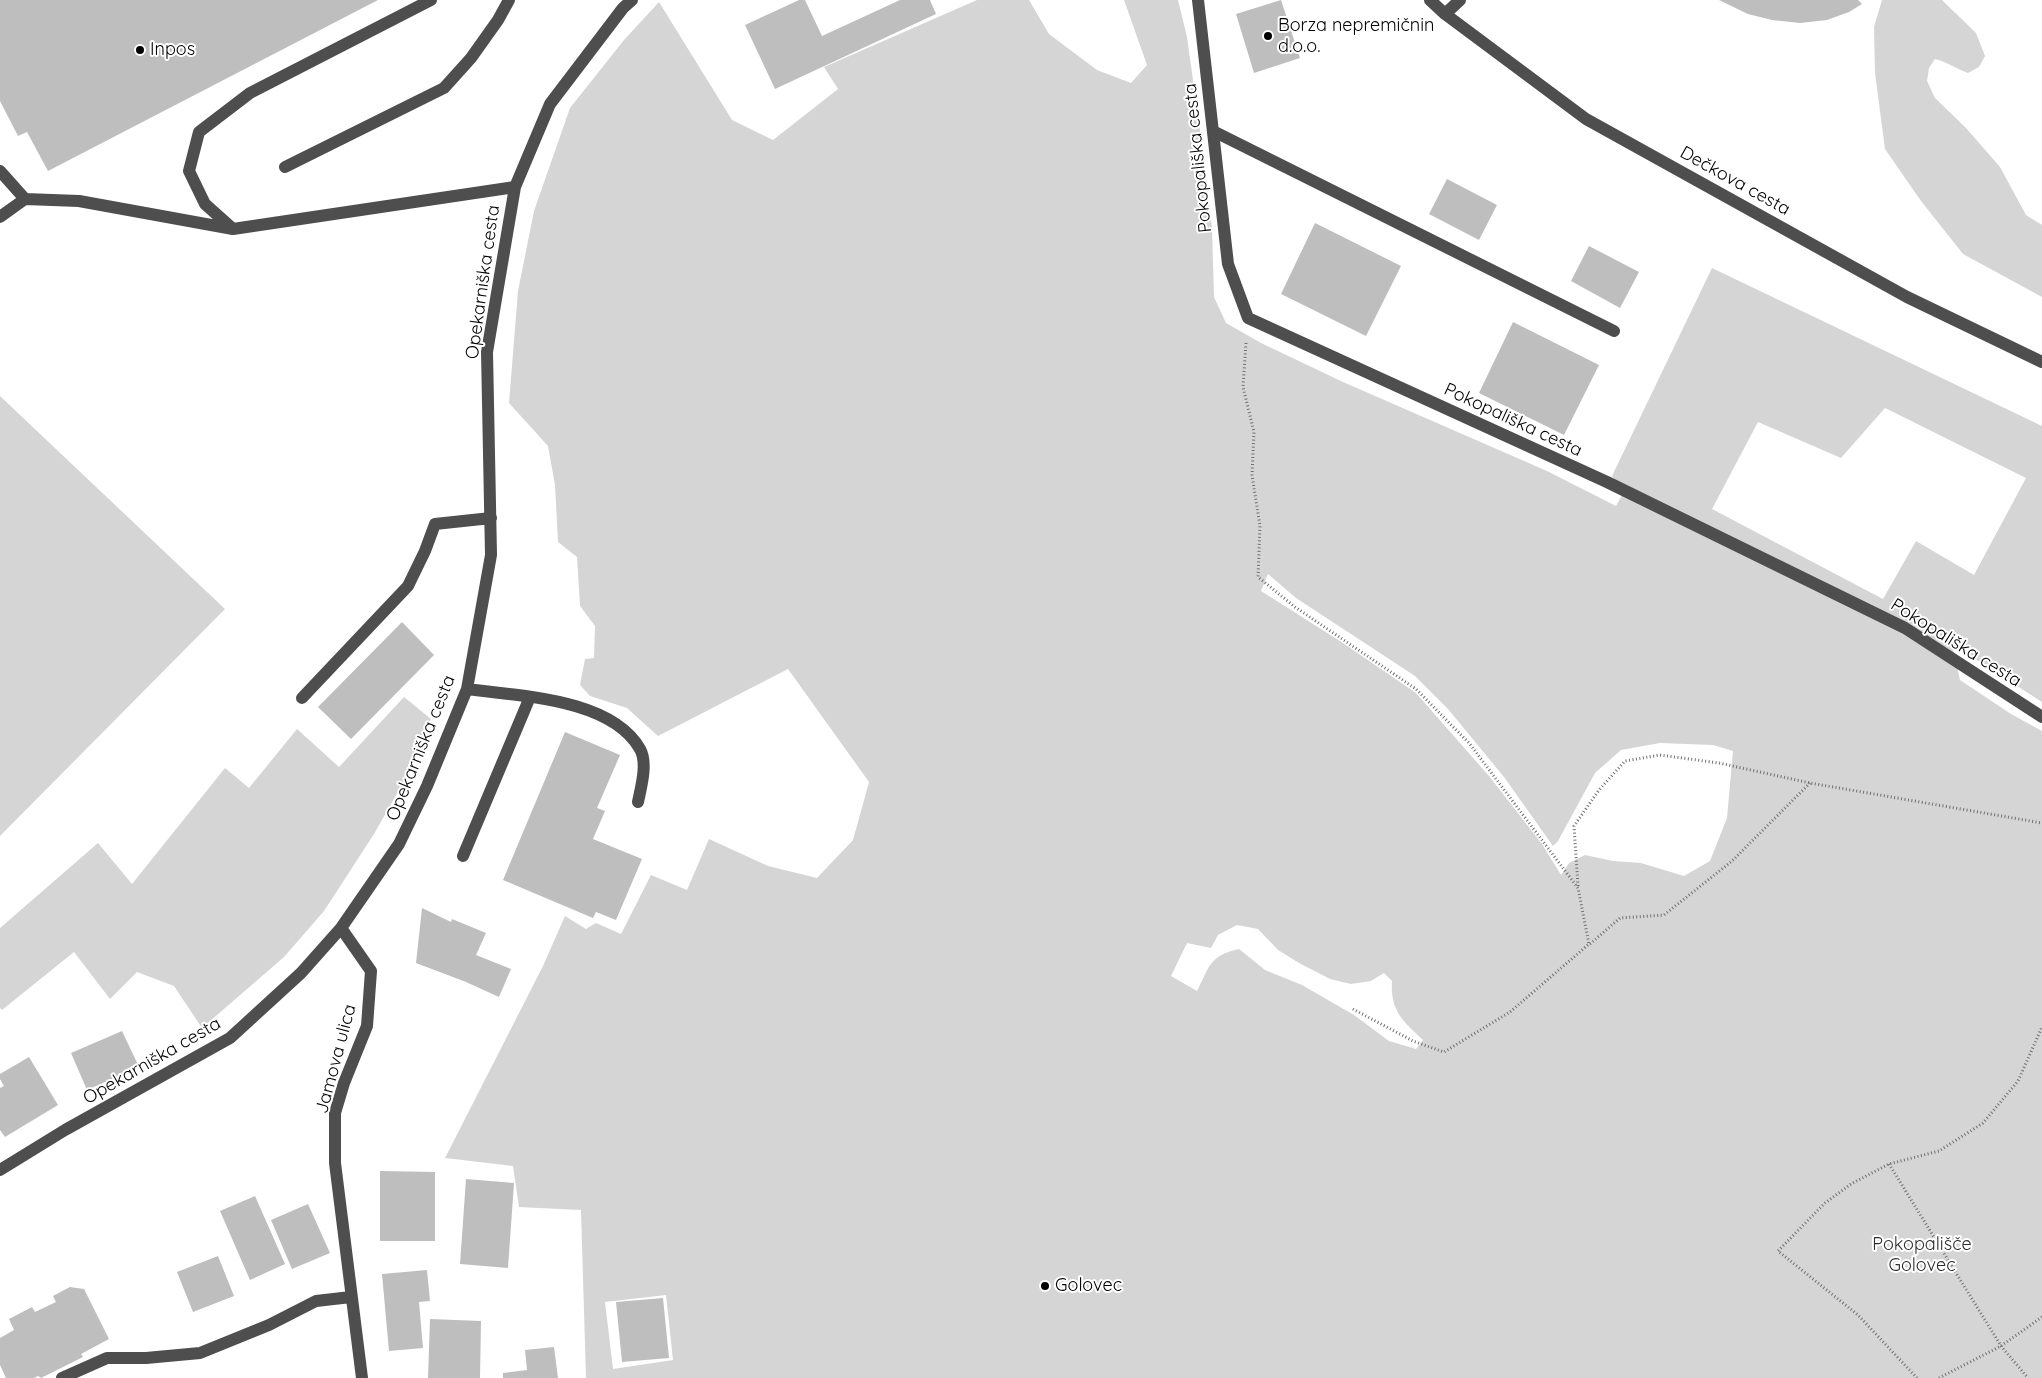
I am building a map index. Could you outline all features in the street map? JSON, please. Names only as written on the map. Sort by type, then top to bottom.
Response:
[{"type":"street","points":[[234,229],[205,204],[189,170],[199,132],[250,93],[431,0]]},
{"type":"street","points":[[285,167],[444,88],[471,58],[498,20],[509,0]]},
{"type":"street","name":"Opekarniška cesta","points":[[0,1170],[65,1130],[230,1038],[301,973],[341,928],[399,844],[427,786],[467,689],[492,555],[487,352],[515,187],[550,104],[623,8],[632,0]]},
{"type":"street","name":"Pokopališka cesta","points":[[1198,0],[1228,264],[1248,318],[1607,482],[1905,628],[2042,717]]},
{"type":"street","name":"Dečkova cesta","points":[[1430,0],[1445,14],[1586,119],[1907,297],[2042,362]]},
{"type":"street","points":[[1445,14],[1460,0]]},
{"type":"street","points":[[1213,131],[1614,331]]},
{"type":"street","points":[[0,171],[25,199]]},
{"type":"street","points":[[0,217],[25,199],[80,201],[234,229],[515,187]]},
{"type":"street","points":[[302,698],[408,586],[436,524],[491,518]]},
{"type":"street","points":[[467,689],[530,696],[583,708],[619,724],[641,750],[644,773],[638,802]]},
{"type":"street","points":[[463,856],[530,696]]},
{"type":"street","name":"Jamova ulica","points":[[341,928],[371,970],[366,1026],[344,1083],[335,1113],[335,1163],[362,1378]]},
{"type":"street","points":[[62,1378],[107,1358],[146,1358],[200,1353],[269,1325],[316,1301],[351,1297]]},
{"type":"path","points":[[1248,318],[1243,387],[1254,432],[1252,475],[1260,526],[1258,577],[1296,607],[1416,689],[1469,743],[1578,888]]},
{"type":"path","points":[[1589,944],[1578,888],[1574,826],[1599,790],[1625,761],[1660,755],[1719,763],[1810,783],[2042,823]]},
{"type":"path","points":[[1351,1008],[1413,1041],[1444,1052],[1510,1012],[1620,918],[1664,914],[1732,861],[1810,783]]},
{"type":"path","points":[[1917,1378],[1858,1315],[1778,1252],[1825,1203],[1851,1184],[1888,1164],[1939,1151],[1983,1122],[2018,1081],[2042,1027]]},
{"type":"path","points":[[1888,1164],[2001,1346],[2028,1378]]},
{"type":"path","points":[[1939,1378],[2001,1346],[2042,1317]]},
{"type":"green space","name":"Pokopališče Golovec","points":[[977,0],[1029,0],[1049,34],[1097,70],[1131,83],[1147,65],[1124,0],[1178,0],[1187,37],[1204,159],[1212,229],[1214,297],[1226,323],[1261,343],[1343,382],[1547,471],[1616,506],[1627,486],[1615,480],[1612,476],[1712,268],[2042,426],[2042,702],[1952,644],[1960,680],[2011,714],[2042,731],[2042,1378],[586,1378],[581,1210],[519,1207],[513,1166],[445,1158],[543,966],[565,916],[586,929],[596,923],[621,934],[651,875],[687,890],[709,839],[768,866],[817,878],[853,840],[869,782],[788,669],[658,736],[627,708],[590,696],[580,685],[585,659],[594,658],[595,626],[580,606],[577,557],[558,542],[555,485],[548,446],[509,403],[518,291],[534,211],[570,108],[624,40],[659,2],[732,120],[773,140],[838,89],[824,67]],"holes":[[[1885,408],[2026,478],[1974,575],[1916,541],[1883,599],[1712,509],[1758,422],[1841,458]],[[1268,574],[1296,598],[1415,676],[1448,709],[1504,777],[1553,846],[1558,841],[1595,773],[1621,750],[1660,743],[1713,745],[1733,751],[1727,818],[1710,861],[1684,876],[1641,863],[1613,861],[1585,855],[1569,863],[1561,875],[1542,844],[1489,776],[1416,693],[1343,643],[1261,591]],[[1237,925],[1258,929],[1278,950],[1299,963],[1330,979],[1351,984],[1371,981],[1384,973],[1392,981],[1393,1000],[1399,1015],[1423,1040],[1416,1049],[1389,1041],[1354,1015],[1302,985],[1265,970],[1239,949],[1216,959],[1208,969],[1197,991],[1171,976],[1187,943],[1211,948],[1218,935]],[[666,1295],[673,1360],[613,1369],[605,1302]]]},
{"type":"green space","points":[[1882,0],[1942,0],[1976,33],[1985,56],[1979,67],[1968,73],[1935,59],[1929,68],[1927,81],[1935,98],[1966,128],[2000,167],[2026,215],[2042,225],[2042,297],[1963,254],[1921,201],[1885,149],[1875,73],[1874,27]]},
{"type":"green space","points":[[0,396],[225,609],[0,836]]},
{"type":"green space","points":[[404,697],[431,719],[407,776],[374,834],[324,911],[284,957],[202,1028],[174,986],[137,972],[110,999],[74,952],[2,1010],[0,1008],[0,928],[98,843],[132,884],[225,768],[249,788],[297,729],[339,767]]},
{"type":"building","name":"Inpos","points":[[0,0],[378,0],[48,171],[27,132],[18,136],[0,101]]},
{"type":"building","points":[[799,0],[805,0],[822,36],[900,0],[930,0],[936,14],[775,89],[745,25]]},
{"type":"building","name":"Borza nepremičnin d.o.o.","points":[[1281,0],[1300,58],[1254,73],[1236,14]]},
{"type":"building","points":[[1719,0],[1858,0],[1862,4],[1849,12],[1827,20],[1800,23],[1772,20],[1748,14]]},
{"type":"building","points":[[1447,179],[1497,205],[1479,240],[1429,214]]},
{"type":"building","points":[[1315,223],[1401,266],[1366,336],[1281,294]]},
{"type":"building","points":[[1589,246],[1639,272],[1620,308],[1571,281]]},
{"type":"building","points":[[1513,322],[1599,365],[1564,435],[1479,393]]},
{"type":"building","points":[[402,622],[434,655],[351,739],[318,707]]},
{"type":"building","points":[[565,732],[620,755],[597,808],[605,811],[593,839],[642,859],[616,920],[596,912],[593,918],[503,880]]},
{"type":"building","points":[[422,908],[451,922],[452,919],[486,933],[476,955],[511,969],[499,997],[416,963]]},
{"type":"building","points":[[122,1031],[139,1067],[87,1090],[71,1053]]},
{"type":"building","points":[[29,1057],[58,1105],[5,1137],[0,1130],[0,1088],[4,1086],[0,1079],[0,1074]]},
{"type":"building","points":[[380,1171],[435,1172],[435,1241],[380,1241]]},
{"type":"building","points":[[466,1179],[514,1183],[508,1268],[460,1264]]},
{"type":"building","points":[[255,1196],[285,1264],[250,1280],[220,1211]]},
{"type":"building","points":[[308,1204],[330,1253],[292,1269],[271,1220]]},
{"type":"building","points":[[218,1256],[234,1296],[193,1312],[177,1272]]},
{"type":"building","points":[[427,1270],[430,1301],[419,1302],[423,1348],[389,1351],[382,1274]]},
{"type":"building","points":[[70,1287],[84,1289],[109,1339],[81,1354],[83,1357],[41,1378],[38,1376],[34,1378],[6,1378],[0,1365],[0,1338],[14,1330],[9,1319],[32,1307],[35,1312],[56,1302],[53,1296]]},
{"type":"building","points":[[663,1298],[669,1358],[622,1362],[616,1302]]},
{"type":"building","points":[[430,1319],[481,1321],[480,1378],[428,1378]]},
{"type":"building","points":[[554,1347],[558,1378],[503,1378],[503,1373],[527,1370],[525,1350]]},
{"type":"place","name":"Borza nepremičnin d.o.o.","points":[[1268,36]]},
{"type":"place","name":"Inpos","points":[[140,50]]},
{"type":"place","name":"Golovec","points":[[1045,1286]]}]
